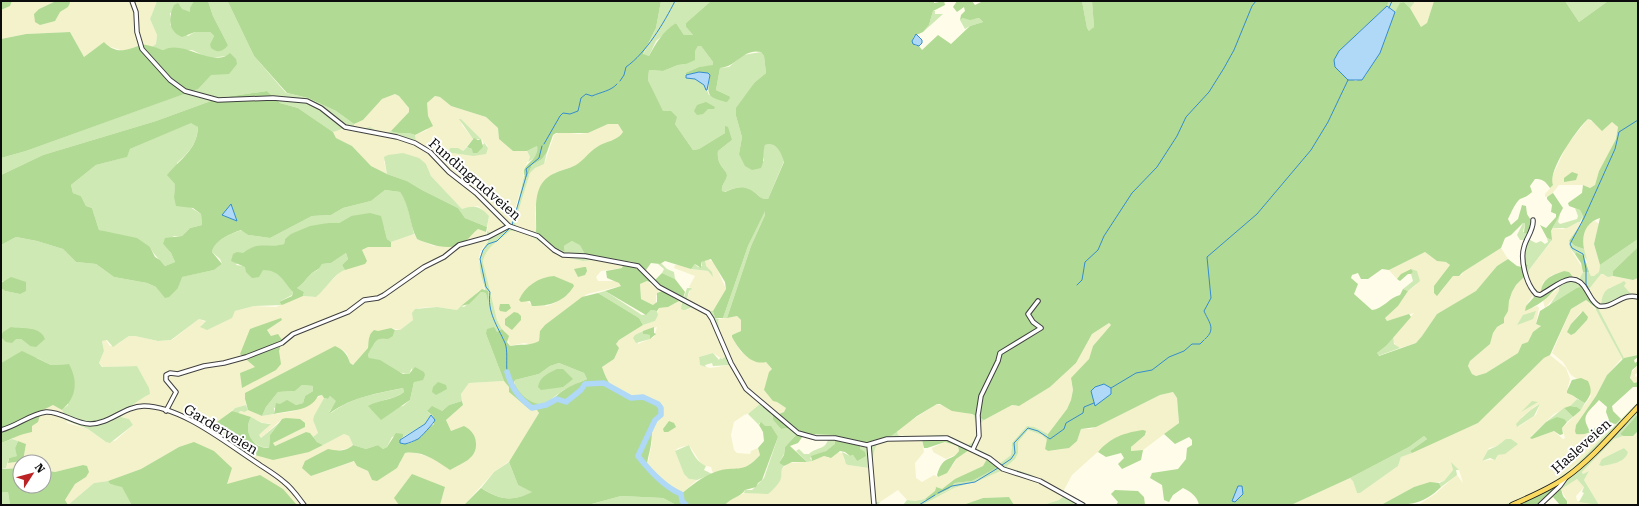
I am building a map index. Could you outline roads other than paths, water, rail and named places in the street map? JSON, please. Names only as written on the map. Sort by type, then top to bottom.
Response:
[{"type":"main road","name":"Hasleveien","points":[[1512,505],[1541,492],[1566,477],[1591,456],[1638,407]]},
{"type":"street","name":"Fundingrudveien","points":[[132,1],[136,12],[137,35],[142,49],[170,80],[185,91],[218,100],[273,98],[307,101],[321,108],[345,127],[397,137],[415,143],[430,152],[449,172],[476,193],[509,226],[538,236],[554,250],[563,255],[585,256],[638,266],[659,287],[699,307],[710,315],[731,362],[746,389],[794,431],[809,437],[835,438],[852,443],[869,445],[887,439],[943,437],[973,449],[989,458],[1003,469],[1040,481],[1083,505]]},
{"type":"street","points":[[1533,220],[1523,253],[1524,271],[1536,294],[1540,295],[1564,280],[1571,279],[1582,284],[1593,302],[1599,306],[1610,305],[1627,296],[1638,297]]},
{"type":"street","points":[[166,411],[176,392],[166,380],[166,375],[170,373],[178,374],[204,366],[235,360],[282,343],[293,334],[348,312],[364,300],[378,298],[384,295],[424,267],[444,257],[459,245],[488,237],[509,226]]},
{"type":"street","points":[[973,449],[979,439],[978,415],[983,390],[1001,352],[1041,328],[1028,315],[1030,310],[1038,301]]},
{"type":"street","name":"Garderveien","points":[[1,430],[45,412],[55,413],[80,422],[92,424],[108,420],[138,407],[150,407],[166,411],[199,426],[276,476],[289,487],[304,505]]},
{"type":"street","points":[[869,445],[874,505]]},
{"type":"street","points":[[1540,505],[1560,486],[1566,477]]},
{"type":"water","points":[[1387,6],[1395,12],[1380,53],[1362,80],[1348,80],[1335,67],[1334,60],[1339,51]]},
{"type":"water","points":[[916,34],[922,40],[922,43],[919,46],[913,44],[912,41]]},
{"type":"water","points":[[699,72],[708,73],[710,75],[707,90],[704,85],[695,79],[686,78],[686,75]]},
{"type":"water","points":[[231,204],[237,221],[222,215]]},
{"type":"water","points":[[1104,384],[1111,388],[1111,394],[1095,406],[1091,391],[1095,387]]},
{"type":"water","points":[[431,415],[435,420],[419,438],[405,444],[400,443],[400,440],[425,424]]},
{"type":"water","points":[[1238,486],[1242,486],[1243,494],[1235,502],[1232,501]]},
{"type":"waterway","points":[[620,81],[624,75],[626,67],[641,54],[647,46],[666,19],[675,1]]},
{"type":"waterway","points":[[1077,285],[1082,280],[1085,262],[1098,250],[1104,236],[1132,193],[1157,167],[1177,136],[1186,117],[1209,92],[1234,50],[1252,6],[1256,1]]},
{"type":"waterway","points":[[1389,8],[1392,1]]},
{"type":"waterway","points":[[1205,339],[1209,335],[1211,328],[1204,311],[1211,298],[1207,257],[1257,214],[1311,150],[1328,122],[1348,80]]},
{"type":"waterway","points":[[544,144],[563,113],[570,114],[578,111],[581,98],[586,94],[592,96],[606,91],[617,84]]},
{"type":"waterway","points":[[1592,296],[1586,284],[1586,269],[1583,254],[1572,248],[1570,244],[1584,218],[1615,149],[1619,132],[1638,120]]},
{"type":"waterway","points":[[512,225],[527,173],[526,169],[539,158],[542,146]]},
{"type":"waterway","points":[[507,372],[506,346],[491,312],[489,299],[490,292],[486,287],[480,259],[483,250],[488,244],[497,241],[509,229]]},
{"type":"waterway","points":[[1111,388],[1136,373],[1152,370],[1169,357],[1184,351],[1192,344],[1200,344],[1204,340]]},
{"type":"waterway","points":[[507,372],[516,392],[532,408],[546,405],[557,399],[566,402],[581,390],[585,384],[604,383],[631,398],[643,397],[658,404],[661,408],[661,415],[655,420],[638,456],[663,483],[681,494],[682,501],[686,505]]},
{"type":"waterway","points":[[1002,465],[1011,459],[1015,453],[1014,443],[1028,428],[1038,431],[1050,439],[1064,429],[1066,423],[1083,413],[1084,407],[1094,403]]},
{"type":"waterway","points":[[938,493],[952,486],[975,482],[998,468]]},
{"type":"waterway","points":[[919,505],[935,495]]}]
